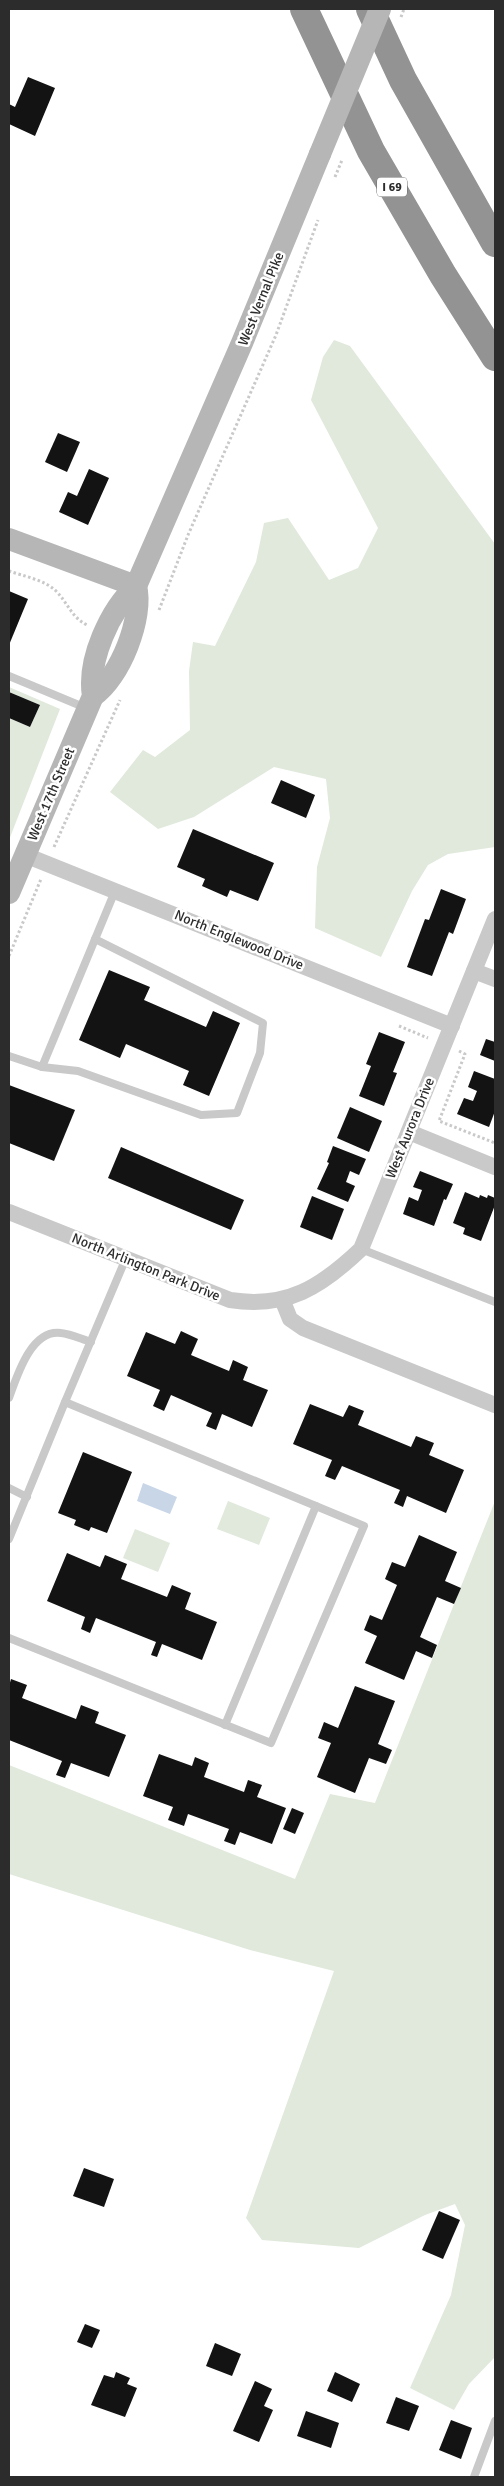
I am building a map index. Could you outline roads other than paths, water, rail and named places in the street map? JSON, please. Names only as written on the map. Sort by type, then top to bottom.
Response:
[{"type":"highway","name":"I 69","points":[[304,9],[371,151],[443,275],[495,356]]},
{"type":"highway","points":[[370,9],[408,89],[495,243]]},
{"type":"main road","name":"West Vernal Pike","points":[[136,586],[242,343],[380,9]]},
{"type":"main road","points":[[9,539],[136,586]]},
{"type":"main road","name":"West 17th Street","points":[[9,893],[90,702],[92,670],[117,606],[136,586]]},
{"type":"street","name":"North Englewood Drive","points":[[25,855],[452,1026]]},
{"type":"street","name":"West Aurora Drive","points":[[282,1299],[317,1286],[361,1248],[495,920]]},
{"type":"street","points":[[474,971],[495,979]]},
{"type":"street","points":[[409,1132],[495,1167]]},
{"type":"street","name":"North Arlington Park Drive","points":[[9,1212],[230,1300],[246,1302],[282,1299]]},
{"type":"street","points":[[282,1299],[290,1319],[303,1328],[495,1405]]},
{"type":"lane","points":[[9,676],[90,702]]},
{"type":"lane","points":[[42,1067],[115,890]]},
{"type":"lane","points":[[9,1056],[42,1067],[78,1070],[201,1115],[237,1113],[260,1053],[263,1023],[96,939]]},
{"type":"lane","points":[[361,1248],[495,1302]]},
{"type":"lane","points":[[9,1539],[126,1258]]},
{"type":"lane","points":[[9,1398],[23,1362],[40,1337],[60,1332],[91,1342]]},
{"type":"lane","points":[[9,1638],[271,1743],[364,1526],[65,1402]]},
{"type":"lane","points":[[9,1488],[26,1497]]},
{"type":"lane","points":[[225,1725],[316,1506]]},
{"type":"lane","points":[[474,2477],[495,2421]]},
{"type":"water","points":[[143,1483],[177,1497],[170,1514],[137,1501]]}]
